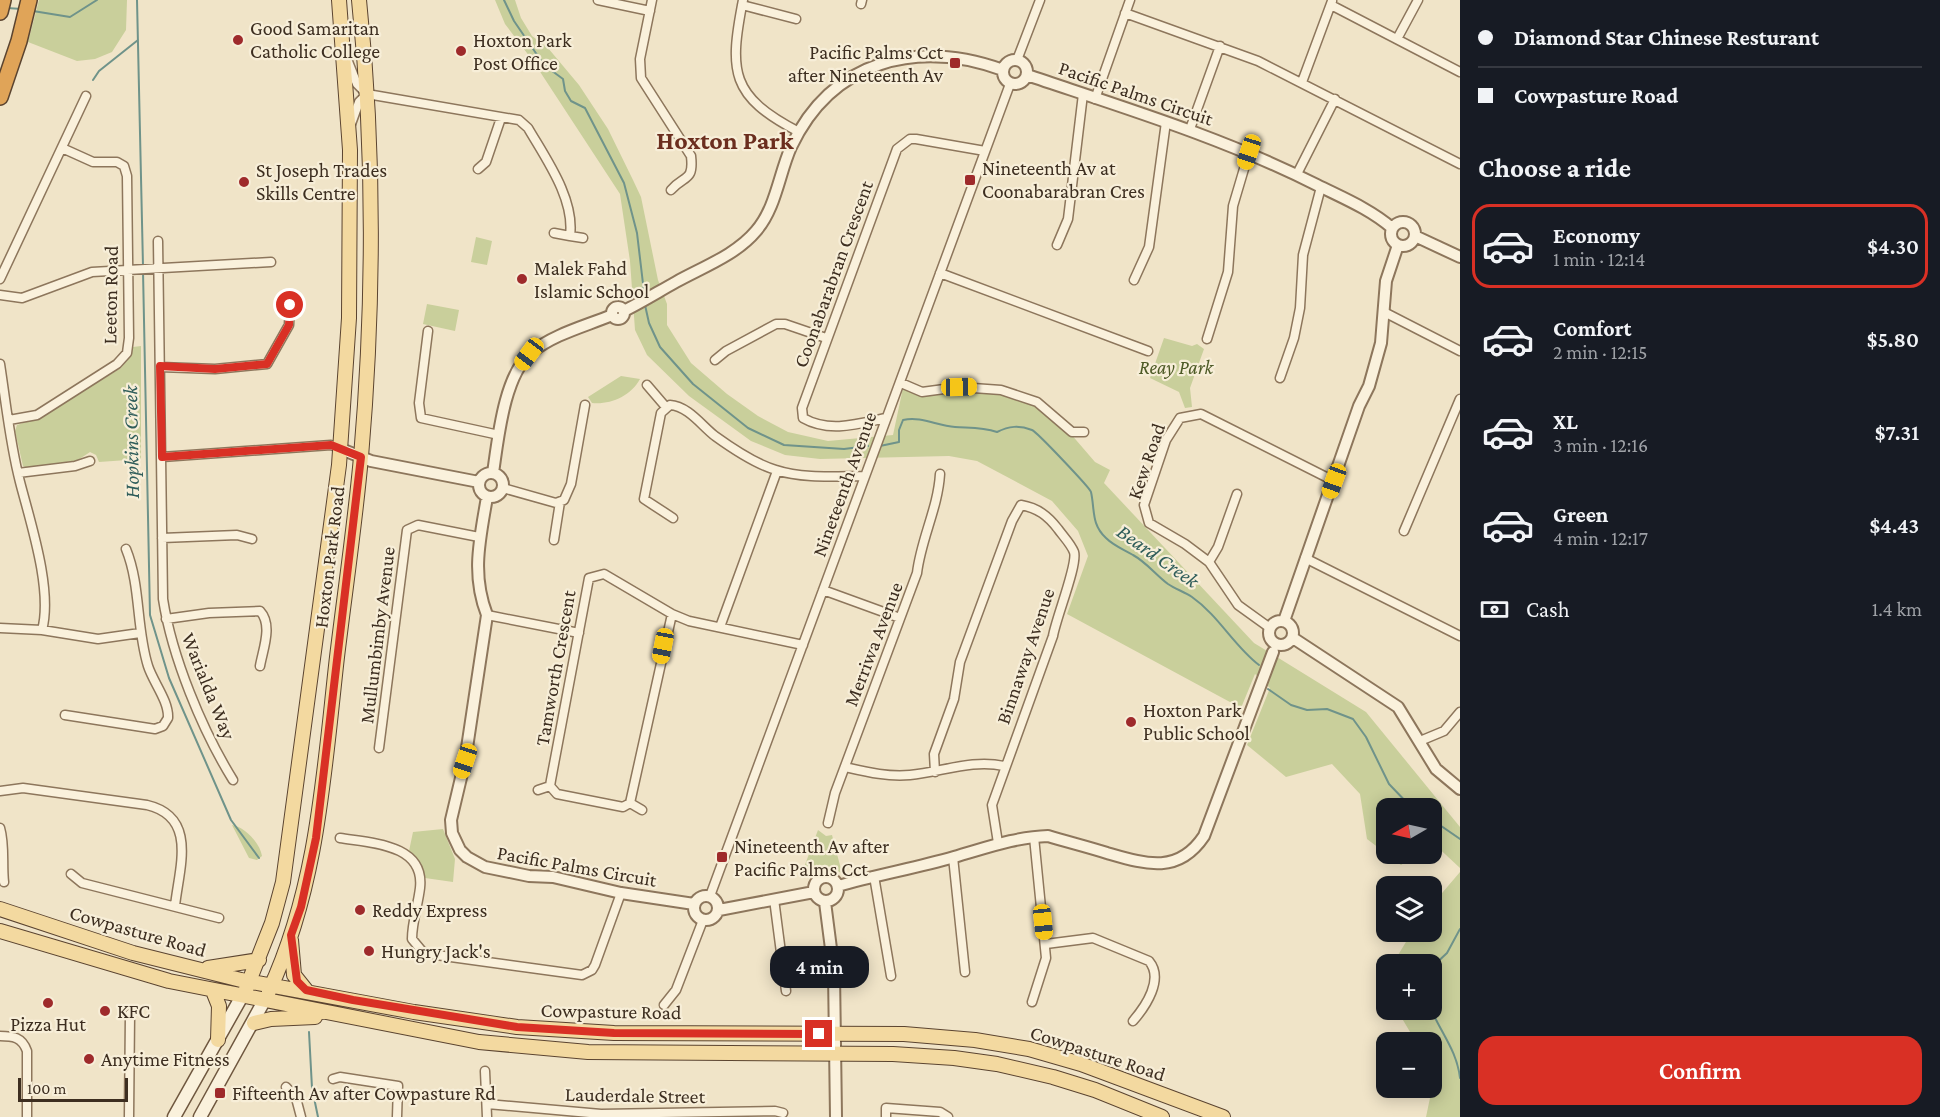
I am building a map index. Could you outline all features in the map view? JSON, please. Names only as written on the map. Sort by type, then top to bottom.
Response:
[{"type":"highway","points":[[0,12],[3,0]]},
{"type":"highway","points":[[0,98],[29,0]]},
{"type":"main road","name":"Hoxton Park Road","points":[[242,996],[259,960],[283,882],[341,449],[350,281],[349,132],[339,0]]},
{"type":"main road","name":"Hoxton Park Road","points":[[264,1001],[301,907],[316,838],[361,457],[372,225],[367,94],[359,0]]},
{"type":"main road","name":"Cowpasture Road","points":[[0,909],[134,953],[249,981],[414,1012],[517,1027],[614,1033],[924,1036],[1029,1049],[1082,1064],[1223,1117]]},
{"type":"main road","name":"Cowpasture Road","points":[[0,931],[103,963],[213,991],[478,1042],[588,1052],[911,1055],[997,1064],[1095,1090],[1162,1117]]},
{"type":"main road","points":[[291,935],[294,975],[306,990]]},
{"type":"main road","points":[[198,969],[259,960]]},
{"type":"main road","points":[[213,991],[219,1006],[218,1040]]},
{"type":"main road","points":[[174,1117],[242,996]]},
{"type":"main road","points":[[200,1117],[254,1023],[264,1001]]},
{"type":"main road","points":[[254,1023],[271,1019],[341,1016]]},
{"type":"street","points":[[598,0],[650,11]]},
{"type":"street","points":[[652,0],[640,59],[641,78],[691,156],[693,169],[686,180],[671,190]]},
{"type":"street","points":[[1017,60],[1040,0]]},
{"type":"street","points":[[1095,99],[1130,0]]},
{"type":"street","points":[[1397,39],[1418,0]]},
{"type":"street","points":[[796,19],[743,2],[734,50],[737,73],[758,107],[767,115],[799,132]]},
{"type":"street","points":[[1302,82],[1332,2],[1460,72]]},
{"type":"street","points":[[1125,13],[1258,61],[1460,164]]},
{"type":"street","points":[[343,45],[357,84],[367,94],[519,120],[528,128],[568,205],[572,222],[570,236]]},
{"type":"street","points":[[1190,129],[1220,46]]},
{"type":"street","points":[[494,473],[499,435],[512,381],[529,354],[546,343],[612,315],[615,307],[621,307],[624,310],[732,252],[756,231],[766,216],[799,132],[830,93],[846,80],[883,62],[925,56],[956,57],[1003,70]]},
{"type":"street","points":[[1017,60],[1025,65],[1027,75],[1021,83],[1010,84],[1004,79],[1003,70],[1008,62],[1017,60]]},
{"type":"street","name":"Pacific Palms Circuit","points":[[1027,75],[1190,129],[1249,152],[1378,216],[1392,228]]},
{"type":"street","name":"Nineteenth Avenue","points":[[710,896],[1010,84]]},
{"type":"street","points":[[349,132],[359,102],[367,94]]},
{"type":"street","points":[[1057,245],[1068,219],[1083,94]]},
{"type":"street","points":[[0,279],[86,96]]},
{"type":"street","points":[[1297,174],[1335,99]]},
{"type":"street","points":[[478,170],[486,162],[501,118]]},
{"type":"street","points":[[1134,280],[1149,247],[1166,122]]},
{"type":"street","name":"Coonabarabran Crescent","points":[[886,418],[843,427],[812,423],[803,418],[802,408],[897,149],[902,144],[916,139],[985,151]]},
{"type":"street","name":"Leeton Road","points":[[9,420],[37,415],[117,364],[127,353],[129,339],[127,176],[124,166],[117,162],[93,162],[62,148]]},
{"type":"street","points":[[1208,339],[1228,272],[1233,206],[1249,152]]},
{"type":"street","points":[[1280,378],[1294,338],[1299,309],[1303,255],[1321,187]]},
{"type":"street","points":[[1399,222],[1408,222],[1413,226],[1415,236],[1409,245],[1398,245],[1390,237],[1392,228],[1399,222]]},
{"type":"street","points":[[554,233],[583,238]]},
{"type":"street","points":[[1415,236],[1460,256]]},
{"type":"street","name":"Warialda Way","points":[[158,241],[163,599],[172,646],[220,759],[233,780]]},
{"type":"street","points":[[1284,621],[1359,406],[1370,386],[1381,343],[1386,281],[1398,245]]},
{"type":"street","points":[[0,295],[22,298],[92,272],[271,262]]},
{"type":"street","points":[[940,273],[1148,351]]},
{"type":"street","points":[[160,366],[215,369],[267,364],[289,325],[290,305]]},
{"type":"street","points":[[1384,312],[1460,351]]},
{"type":"street","points":[[715,360],[726,351],[776,324],[785,324],[826,338]]},
{"type":"street","points":[[428,331],[419,403],[421,418],[499,435]]},
{"type":"street","points":[[0,364],[18,473],[30,516],[45,605],[42,630]]},
{"type":"street","points":[[901,383],[922,392],[959,387],[1001,390],[1037,402],[1072,432],[1083,432]]},
{"type":"street","points":[[647,385],[665,406]]},
{"type":"street","points":[[1404,531],[1460,399]]},
{"type":"street","points":[[554,540],[560,502],[568,495],[585,405]]},
{"type":"street","points":[[665,406],[682,408],[715,436],[777,471],[818,476],[865,476]]},
{"type":"street","points":[[665,406],[661,413],[644,499],[673,518]]},
{"type":"street","name":"Kew Road","points":[[1270,628],[1238,605],[1209,562],[1185,544],[1157,529],[1146,516],[1144,505],[1172,427],[1180,418],[1201,414],[1334,481]]},
{"type":"street","points":[[162,457],[331,445],[361,457],[479,482]]},
{"type":"street","points":[[18,473],[75,466],[90,461]]},
{"type":"street","points":[[720,627],[777,471]]},
{"type":"street","points":[[494,473],[501,478],[503,488],[497,496],[487,497],[480,492],[479,482],[485,474],[494,473]]},
{"type":"street","name":"Merriwa Avenue","points":[[828,823],[845,766],[917,573],[920,547],[939,494],[940,474]]},
{"type":"street","points":[[503,488],[560,502]]},
{"type":"street","points":[[1209,562],[1218,547],[1237,494]]},
{"type":"street","name":"Pacific Palms Circuit","points":[[487,497],[479,537],[477,579],[488,615],[465,761],[453,804],[452,833],[456,842],[467,857],[485,867],[529,876],[553,877],[621,893],[694,904]]},
{"type":"street","name":"Binnaway Avenue","points":[[935,772],[934,754],[955,693],[960,662],[1021,505],[1048,516],[1074,551],[1075,562],[1056,618],[1053,636],[1004,766],[992,805],[998,843]]},
{"type":"street","name":"Mullumbimby Avenue","points":[[379,748],[407,530],[411,526],[418,525],[479,537]]},
{"type":"street","points":[[162,537],[237,535],[252,539]]},
{"type":"street","points":[[65,715],[155,729],[163,726],[168,713],[149,668],[140,633],[133,565],[126,549]]},
{"type":"street","points":[[1305,558],[1460,636]]},
{"type":"street","name":"Tamworth Crescent","points":[[550,786],[579,633],[586,583],[597,574],[604,574],[672,614],[802,645]]},
{"type":"street","points":[[823,590],[900,618]]},
{"type":"street","points":[[166,619],[209,613],[260,611],[266,617],[267,628],[260,666]]},
{"type":"street","points":[[538,790],[550,786],[557,794],[623,807],[630,803],[672,614]]},
{"type":"street","points":[[488,615],[579,633]]},
{"type":"street","points":[[838,886],[953,857],[998,843],[1034,837],[1048,836],[1147,864],[1165,863],[1190,852],[1204,836],[1275,648],[1270,638],[1270,628],[1276,622],[1284,621]]},
{"type":"street","points":[[1284,621],[1293,630],[1293,638]]},
{"type":"street","points":[[0,628],[42,630],[98,639],[140,633]]},
{"type":"street","points":[[1275,648],[1293,638]]},
{"type":"street","points":[[1293,638],[1398,707],[1436,769],[1460,789]]},
{"type":"street","points":[[1420,741],[1444,731],[1460,712]]},
{"type":"street","points":[[845,766],[885,776],[935,772],[967,764],[989,762],[1004,766]]},
{"type":"street","points":[[0,790],[22,788],[147,805],[163,810],[176,821],[181,834],[175,906]]},
{"type":"street","points":[[630,803],[642,810]]},
{"type":"street","points":[[0,828],[4,843],[0,850],[4,882]]},
{"type":"street","points":[[1032,1002],[1045,966],[1046,944],[1034,837]]},
{"type":"street","points":[[340,838],[396,848],[416,864],[420,872],[420,886],[412,939],[422,951],[429,954],[560,972],[588,973],[595,965],[621,893]]},
{"type":"street","points":[[953,857],[964,972]]},
{"type":"street","points":[[71,874],[82,884],[219,918]]},
{"type":"street","points":[[874,876],[891,976]]},
{"type":"street","points":[[823,877],[832,878],[838,886],[836,896],[825,902],[814,892],[815,882],[823,877]]},
{"type":"street","points":[[718,910],[814,892]]},
{"type":"street","points":[[710,896],[716,900],[718,910],[712,919],[703,920],[695,914],[694,904],[700,897],[710,896]]},
{"type":"street","points":[[774,899],[786,991]]},
{"type":"street","points":[[825,902],[834,972],[836,1117]]},
{"type":"street","points":[[663,1005],[676,990],[703,920]]},
{"type":"street","points":[[1046,944],[1093,938],[1149,961],[1156,973],[1154,983],[1145,1008],[1133,1021]]},
{"type":"street","points":[[129,1117],[130,1014]]},
{"type":"street","points":[[0,1036],[15,1037],[25,1044],[27,1051],[27,1117]]},
{"type":"street","points":[[485,1071],[487,1117]]},
{"type":"street","points":[[333,1079],[340,1077],[398,1086],[397,1117]]},
{"type":"street","points":[[286,1087],[296,1098],[302,1117]]},
{"type":"street","name":"Lauderdale Street","points":[[487,1104],[602,1114],[703,1115],[775,1111],[783,1113]]},
{"type":"street","points":[[886,1117],[886,1108],[940,1112],[948,1117]]},
{"type":"green space","points":[[39,0],[127,0],[126,30],[112,52],[95,59],[77,61],[28,42]]},
{"type":"green space","points":[[495,0],[515,0],[521,18],[532,36],[548,48],[579,85],[608,129],[641,197],[658,280],[667,304],[667,325],[691,363],[727,394],[758,416],[788,432],[828,441],[893,435],[903,388],[918,386],[930,389],[971,385],[1030,399],[1064,426],[1095,462],[1110,470],[1104,483],[1254,643],[1366,712],[1436,798],[1376,798],[1376,846],[1367,839],[1360,794],[1332,764],[1286,777],[1247,745],[1270,688],[1255,674],[1241,708],[1067,614],[1088,556],[1078,531],[1052,501],[977,461],[949,456],[820,459],[785,455],[751,441],[689,396],[647,355],[635,330],[630,261],[620,194],[533,61],[505,24]]},
{"type":"green space","points":[[476,237],[492,241],[487,265],[471,262]]},
{"type":"green space","points":[[427,304],[459,310],[455,331],[423,324]]},
{"type":"green space","name":"Reay Park","points":[[1164,338],[1192,346],[1197,344],[1204,349],[1190,388],[1192,407],[1185,408],[1179,392],[1150,378]]},
{"type":"green space","points":[[141,346],[141,459],[99,462],[96,455],[90,452],[75,462],[29,469],[23,466],[15,431],[17,425],[41,417],[121,368],[130,357],[133,347]]},
{"type":"green space","points":[[621,376],[640,379],[626,395],[613,401],[592,403],[588,397]]},
{"type":"green space","points":[[1442,805],[1460,827],[1460,868],[1442,851]]},
{"type":"green space","points":[[232,825],[251,836],[262,856],[257,860],[249,858]]},
{"type":"green space","points":[[443,829],[455,859],[453,882],[425,878],[421,866],[409,851],[413,832]]},
{"type":"green space","points":[[818,830],[826,836],[832,835],[842,873],[828,869],[800,878]]},
{"type":"green space","points":[[1460,872],[1460,1117],[1426,1117],[1430,1098],[1442,1098],[1442,1032],[1410,1032],[1403,1020],[1442,1020],[1442,954],[1399,954],[1406,942],[1442,942],[1442,893]]},
{"type":"waterway","points":[[33,11],[70,17],[97,0]]},
{"type":"waterway","name":"Hopkins Creek","points":[[137,0],[143,266]]},
{"type":"waterway","name":"Beard Creek","points":[[504,0],[514,21],[544,65],[563,79],[565,91],[571,101],[585,108],[624,183],[637,233],[644,292]]},
{"type":"waterway","points":[[7,8],[22,9]]},
{"type":"waterway","points":[[93,80],[99,71],[138,40]]},
{"type":"waterway","name":"Hopkins Creek","points":[[143,271],[150,615],[169,678],[231,820],[259,858]]},
{"type":"waterway","name":"Beard Creek","points":[[645,305],[649,323],[660,347],[693,384],[748,428],[784,445],[844,449],[868,446]]},
{"type":"waterway","name":"Beard Creek","points":[[880,446],[899,442],[899,430],[903,420],[910,419],[997,432],[1014,427],[1032,430],[1091,492],[1094,516],[1101,533],[1115,545],[1142,561],[1168,584],[1202,605],[1259,665]]},
{"type":"waterway","name":"Beard Creek","points":[[1268,689],[1291,705],[1307,710],[1327,709],[1353,719],[1366,737],[1389,784],[1402,798]]},
{"type":"waterway","name":"Beard Creek","points":[[1442,827],[1460,839]]},
{"type":"waterway","name":"Beard Creek","points":[[1442,958],[1460,929]]},
{"type":"waterway","name":"Beard Creek","points":[[1436,1020],[1452,1051],[1460,1078]]},
{"type":"waterway","name":"Hopkins Creek","points":[[309,1032],[312,1088],[318,1117]]},
{"type":"place","name":"Good Samaritan Catholic College","points":[[238,40]]},
{"type":"place","name":"Hoxton Park Post Office","points":[[461,51]]},
{"type":"place","name":"Pacific Palms Cct after Nineteenth Av","points":[[955,63]]},
{"type":"place","name":"Nineteenth Av at Coonabarabran Cres","points":[[970,180]]},
{"type":"place","name":"St Joseph Trades Skills Centre","points":[[244,182]]},
{"type":"place","name":"Malek Fahd Islamic School","points":[[522,279]]},
{"type":"place","name":"Hoxton Park Public School","points":[[1131,722]]},
{"type":"place","name":"Nineteenth Av after Pacific Palms Cct","points":[[722,857]]},
{"type":"place","name":"Reddy Express","points":[[360,910]]},
{"type":"place","name":"Hungry Jack's","points":[[369,951]]},
{"type":"place","name":"Pizza Hut","points":[[48,1003]]},
{"type":"place","name":"KFC","points":[[105,1011]]},
{"type":"place","name":"Anytime Fitness","points":[[89,1059]]},
{"type":"place","name":"Fifteenth Av after Cowpasture Rd","points":[[220,1093]]},
{"type":"district","name":"Hoxton Park","points":[[725,140]]},
{"type":"route","points":[[290,305],[289,325],[267,364],[215,369],[160,366],[162,457],[331,445],[361,457],[316,838],[301,907],[291,935],[294,975],[297,981],[306,990],[353,1000],[414,1012],[517,1027],[614,1033],[819,1034]]}]
